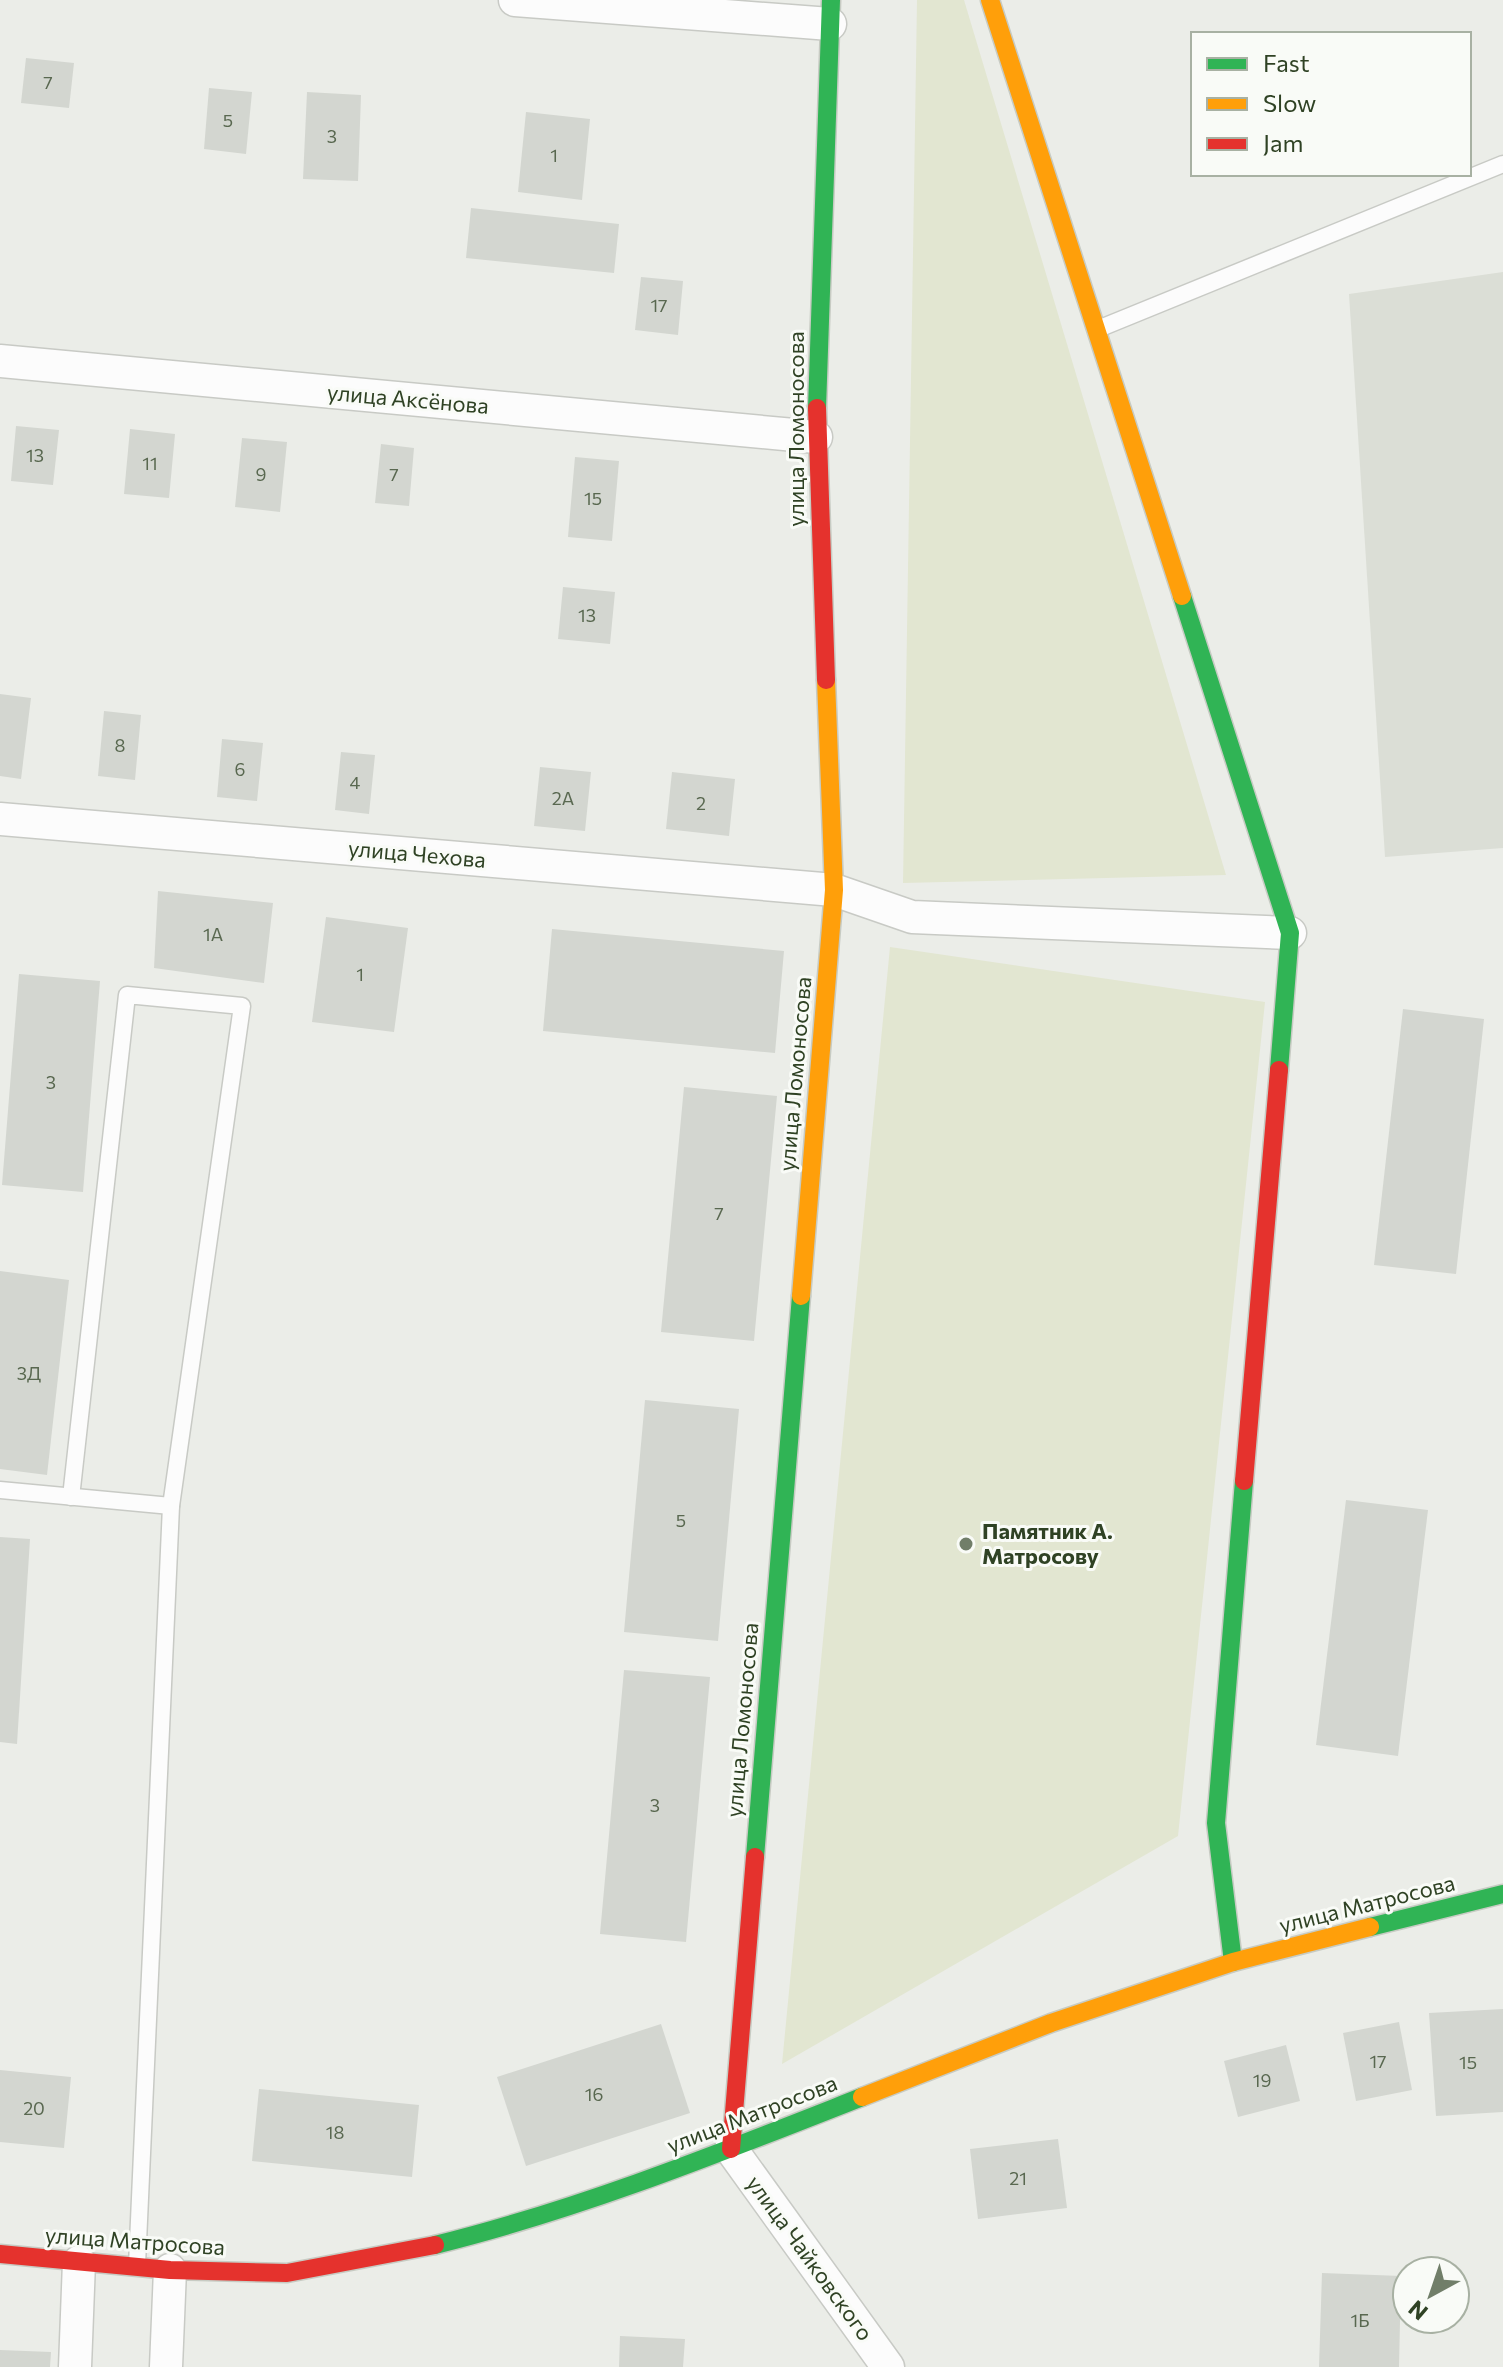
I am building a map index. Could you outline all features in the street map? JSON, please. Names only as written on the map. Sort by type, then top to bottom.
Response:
[{"type":"street","points":[[515,0],[831,12]]},
{"type":"street","points":[[990,0],[1290,933],[1216,1823],[1233,1962]]},
{"type":"street","name":"улица Ломоносова","points":[[731,2149],[834,890],[816,437],[831,12]]},
{"type":"street","name":"улица Аксёнова","points":[[0,361],[816,437]]},
{"type":"street","name":"улица Чехова","points":[[0,819],[834,890],[912,917],[1290,933]]},
{"type":"street","name":"улица Матросова","points":[[0,2254],[170,2270],[287,2273],[416,2250],[505,2228],[731,2149],[1051,2023],[1233,1962],[1503,1894]]},
{"type":"street","name":"улица Чайковского","points":[[731,2149],[888,2367]]},
{"type":"street","points":[[75,2367],[79,2262]]},
{"type":"street","points":[[166,2367],[170,2270]]},
{"type":"lane","points":[[1096,329],[1503,164]]},
{"type":"lane","points":[[71,1497],[127,995],[242,1006],[171,1506],[137,2267]]},
{"type":"lane","points":[[0,1490],[171,1506]]},
{"type":"shaded area","points":[[1503,272],[1503,848],[1385,857],[1349,294]]},
{"type":"green space","points":[[917,0],[964,0],[1226,875],[903,883]]},
{"type":"green space","points":[[890,947],[1265,1002],[1178,1836],[782,2064]]},
{"type":"building","points":[[26,58],[74,63],[69,108],[21,103]]},
{"type":"building","points":[[209,88],[252,92],[246,154],[204,149]]},
{"type":"building","points":[[307,92],[361,95],[358,181],[303,179]]},
{"type":"building","points":[[526,112],[590,119],[582,200],[518,192]]},
{"type":"building","points":[[471,208],[619,224],[614,273],[466,258]]},
{"type":"building","points":[[641,277],[683,281],[678,335],[635,330]]},
{"type":"building","points":[[16,426],[59,430],[53,485],[11,481]]},
{"type":"building","points":[[130,429],[175,434],[169,498],[124,494]]},
{"type":"building","points":[[242,438],[287,442],[280,512],[235,507]]},
{"type":"building","points":[[381,444],[414,448],[409,506],[375,503]]},
{"type":"building","points":[[575,457],[619,461],[612,541],[568,537]]},
{"type":"building","points":[[563,587],[615,592],[610,644],[558,639]]},
{"type":"building","points":[[0,694],[31,698],[21,779],[0,776]]},
{"type":"building","points":[[104,711],[141,715],[135,780],[98,776]]},
{"type":"building","points":[[222,739],[263,743],[257,801],[217,797]]},
{"type":"building","points":[[341,752],[375,755],[369,814],[335,810]]},
{"type":"building","points":[[540,767],[591,772],[585,831],[534,826]]},
{"type":"building","points":[[672,772],[735,779],[729,836],[666,829]]},
{"type":"building","points":[[158,891],[273,903],[264,983],[154,968]]},
{"type":"building","points":[[326,917],[408,928],[394,1032],[312,1022]]},
{"type":"building","points":[[552,929],[784,951],[775,1053],[543,1031]]},
{"type":"building","points":[[19,974],[100,981],[83,1192],[2,1185]]},
{"type":"building","points":[[1403,1009],[1484,1019],[1456,1274],[1374,1265]]},
{"type":"building","points":[[684,1087],[777,1096],[754,1341],[661,1332]]},
{"type":"building","points":[[0,1271],[69,1280],[47,1475],[0,1469]]},
{"type":"building","points":[[645,1400],[739,1409],[718,1641],[624,1632]]},
{"type":"building","points":[[1346,1500],[1428,1510],[1398,1756],[1316,1745]]},
{"type":"building","points":[[0,1537],[30,1539],[17,1744],[0,1742]]},
{"type":"building","points":[[624,1670],[710,1677],[686,1942],[600,1934]]},
{"type":"building","points":[[1503,2009],[1503,2112],[1436,2116],[1429,2013]]},
{"type":"building","points":[[1399,2022],[1412,2090],[1356,2101],[1343,2033]]},
{"type":"building","points":[[661,2024],[690,2113],[526,2166],[497,2077]]},
{"type":"building","points":[[1286,2045],[1300,2101],[1238,2117],[1224,2061]]},
{"type":"building","points":[[0,2070],[71,2077],[64,2148],[0,2142]]},
{"type":"building","points":[[259,2089],[419,2105],[412,2177],[252,2161]]},
{"type":"building","points":[[1058,2139],[1067,2208],[978,2219],[970,2149]]},
{"type":"building","points":[[1322,2273],[1391,2276],[1391,2335],[1400,2335],[1399,2367],[1319,2367]]},
{"type":"building","points":[[620,2336],[685,2339],[683,2367],[619,2367]]},
{"type":"building","points":[[0,2350],[51,2352],[50,2367],[0,2367]]},
{"type":"traffic: fast","points":[[817,408],[831,0]]},
{"type":"traffic: fast","points":[[1182,596],[1290,933],[1279,1070]]},
{"type":"traffic: fast","points":[[755,1857],[801,1296]]},
{"type":"traffic: fast","points":[[1233,1962],[1216,1823],[1244,1481]]},
{"type":"traffic: fast","points":[[1370,1927],[1503,1894]]},
{"type":"traffic: fast","points":[[435,2245],[597,2197],[862,2097]]},
{"type":"traffic: slow","points":[[990,0],[1182,596]]},
{"type":"traffic: slow","points":[[801,1296],[834,890],[826,680]]},
{"type":"traffic: slow","points":[[862,2097],[1051,2023],[1233,1962],[1370,1927]]},
{"type":"traffic: jam","points":[[817,408],[826,680]]},
{"type":"traffic: jam","points":[[1244,1481],[1279,1070]]},
{"type":"traffic: jam","points":[[731,2149],[755,1857]]},
{"type":"traffic: jam","points":[[0,2254],[170,2270],[287,2273],[435,2245]]},
{"type":"place","name":"Памятник А. Матросову","points":[[966,1544]]}]
